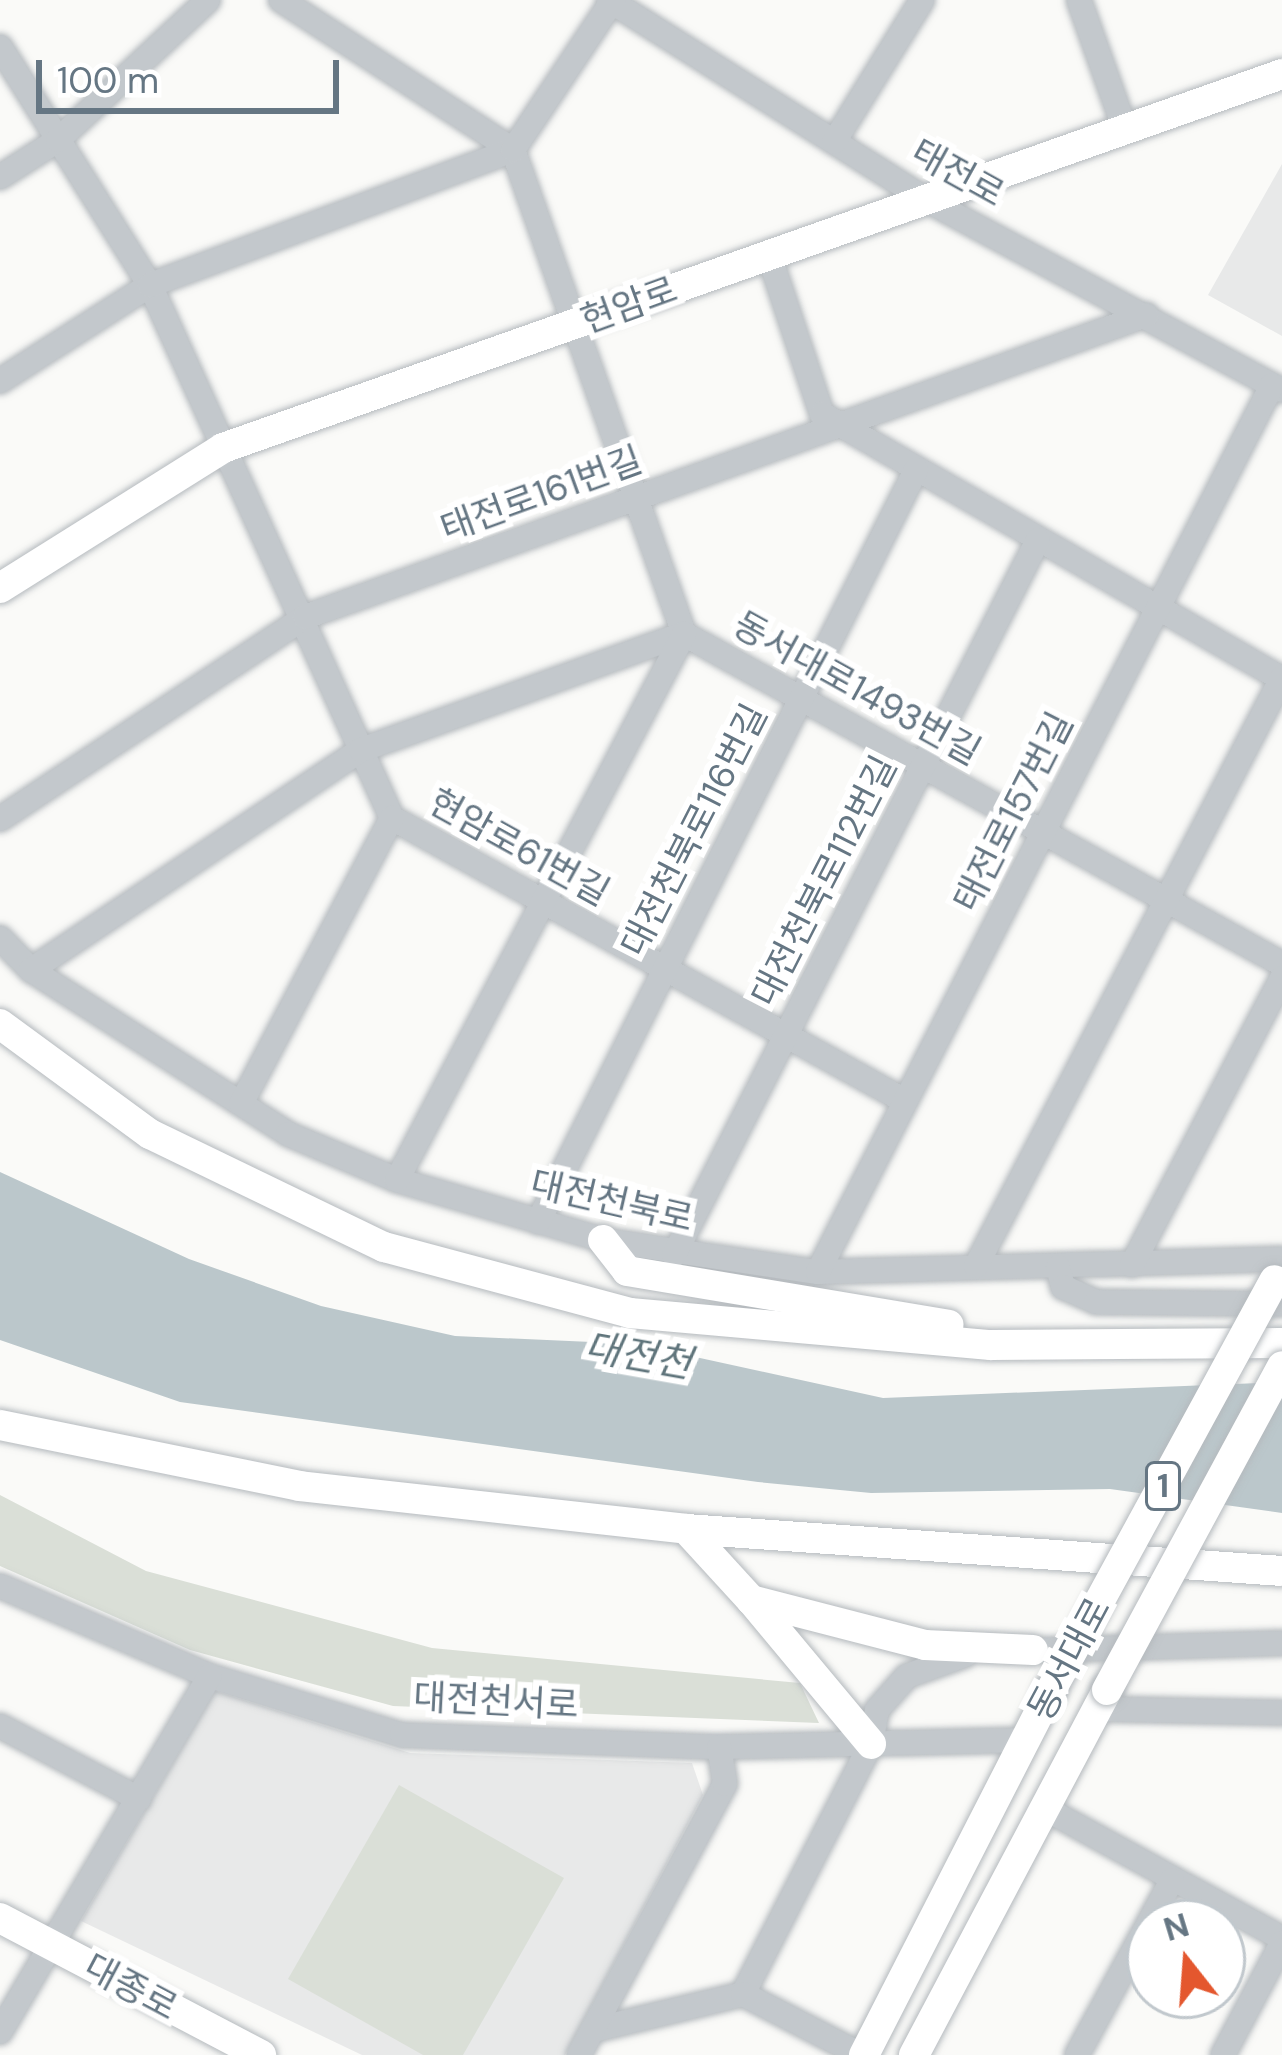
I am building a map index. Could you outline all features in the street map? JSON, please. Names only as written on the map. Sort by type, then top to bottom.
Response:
[{"type":"main road","name":"현암로","points":[[0,588],[223,448],[1282,74]]},
{"type":"main road","points":[[0,1024],[150,1134],[383,1247],[630,1313],[866,1339],[1104,1347],[1282,1343]]},
{"type":"main road","points":[[602,1240],[627,1271],[1104,1347]]},
{"type":"main road","name":"동서대로","points":[[862,2055],[1050,1691],[1280,1277]]},
{"type":"main road","name":"동서대로","points":[[914,2055],[1282,1366]]},
{"type":"main road","points":[[0,1425],[299,1486],[686,1529],[1282,1570]]},
{"type":"main road","points":[[686,1529],[871,1744]]},
{"type":"main road","points":[[751,1600],[925,1645],[1033,1649]]},
{"type":"main road","name":"대종로","points":[[0,1918],[50,1954],[224,2055]]},
{"type":"main road","name":"대종로","points":[[0,1938],[50,1954],[261,2055]]},
{"type":"street","points":[[0,177],[58,140],[208,0]]},
{"type":"street","points":[[281,0],[513,151]]},
{"type":"street","points":[[834,142],[922,0]]},
{"type":"street","points":[[1079,0],[1125,129]]},
{"type":"street","points":[[0,381],[150,285],[513,151],[611,1]]},
{"type":"street","name":"태전로","points":[[611,1],[925,199],[1277,388]]},
{"type":"street","name":"현암로61번길","points":[[0,47],[150,285],[305,617],[392,818],[905,1101]]},
{"type":"street","name":"동서대로1493번길","points":[[513,151],[684,634],[1282,964]]},
{"type":"street","points":[[769,255],[809,389],[840,425],[1282,679],[976,1265]]},
{"type":"street","name":"태전로161번길","points":[[0,819],[305,617],[1145,315]]},
{"type":"street","name":"태전로157번길","points":[[818,1272],[1157,608],[1277,388]]},
{"type":"street","name":"대전천북로116번길","points":[[538,1222],[916,470]]},
{"type":"street","name":"대전천북로112번길","points":[[674,1255],[1038,540]]},
{"type":"street","points":[[31,970],[362,750],[684,634]]},
{"type":"street","points":[[397,1180],[684,634]]},
{"type":"street","points":[[241,1104],[392,818]]},
{"type":"street","name":"대전천북로","points":[[0,938],[31,970],[241,1104],[397,1180],[602,1240],[674,1255],[818,1272],[1132,1265],[1280,1277]]},
{"type":"street","points":[[1132,1265],[1282,978]]},
{"type":"street","points":[[1058,1268],[1064,1288],[1096,1302],[1280,1277]]},
{"type":"street","name":"대전천서로","points":[[0,1586],[210,1676],[402,1736],[719,1747],[1025,1740]]},
{"type":"street","points":[[593,2030],[743,1994],[871,1744],[877,1710],[907,1676],[947,1656],[1033,1649],[1282,1643]]},
{"type":"street","points":[[0,2032],[210,1676]]},
{"type":"street","points":[[1103,1700],[1282,1713]]},
{"type":"street","points":[[0,1726],[139,1799]]},
{"type":"street","points":[[579,2055],[725,1784],[719,1747]]},
{"type":"street","points":[[1046,1809],[1282,1941],[1223,2055]]},
{"type":"street","points":[[1077,2055],[1172,1880]]},
{"type":"street","name":"동서대로","points":[[743,1994],[862,2055]]},
{"type":"shaded area","points":[[1282,164],[1282,336],[1208,295]]},
{"type":"shaded area","points":[[0,1495],[146,1571],[432,1648],[800,1683],[819,1723],[393,1706],[190,1650],[0,1566]]},
{"type":"shaded area","points":[[215,1691],[410,1753],[692,1763],[703,1795],[565,2055],[362,2055],[81,1921]]},
{"type":"shaded area","points":[[399,1785],[564,1878],[463,2055],[423,2055],[288,1979]]},
{"type":"water","name":"대전천","points":[[0,1172],[189,1259],[321,1306],[455,1336],[636,1344],[883,1398],[1282,1382],[1282,1513],[1110,1489],[871,1493],[758,1482],[180,1402],[0,1340]]}]
